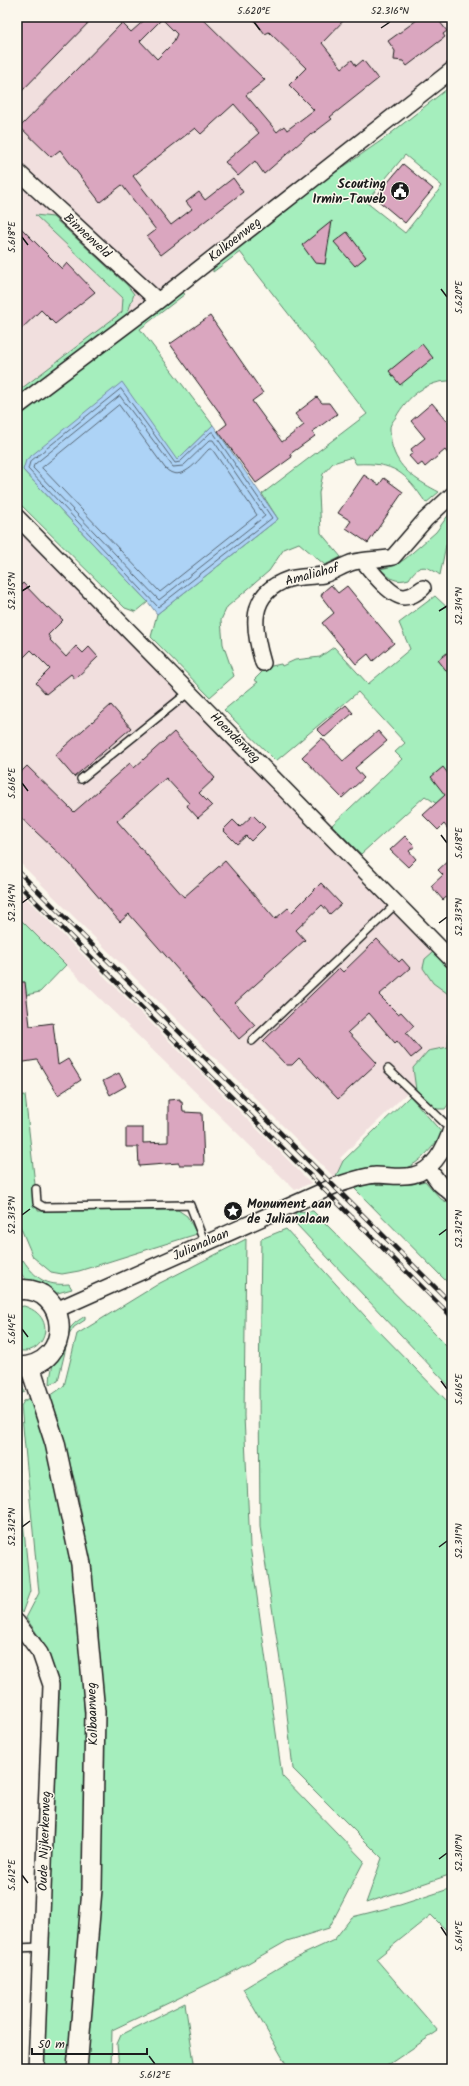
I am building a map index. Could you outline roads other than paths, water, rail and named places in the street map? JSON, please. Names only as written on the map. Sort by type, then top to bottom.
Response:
[{"type":"street","name":"Kalkoenweg","points":[[17,407],[158,301],[452,70]]},
{"type":"street","name":"Binnenveld","points":[[17,171],[158,301]]},
{"type":"street","name":"Amaliahof","points":[[263,663],[257,644],[256,612],[259,600],[274,587],[288,580],[303,576],[323,575],[352,562],[393,557],[425,520],[452,495]]},
{"type":"street","name":"Hoenderweg","points":[[17,517],[452,960]]},
{"type":"street","points":[[363,561],[389,590],[403,597],[412,596],[423,588]]},
{"type":"street","points":[[452,1128],[440,1154],[428,1168],[440,1184],[452,1194]]},
{"type":"street","name":"Julianalaan","points":[[56,1310],[334,1186],[374,1175],[412,1176],[428,1168]]},
{"type":"street","points":[[17,1290],[23,1289],[36,1292],[47,1299],[56,1310],[60,1324],[59,1338],[53,1350],[43,1360],[23,1366]]},
{"type":"street","name":"Kolbaanweg","points":[[23,1366],[55,1443],[81,1564],[95,1712],[92,1889],[77,2069]]},
{"type":"street","name":"Oude Nijkerkerweg","points":[[17,1622],[40,1653],[51,1685],[36,2069]]},
{"type":"lane","points":[[81,779],[189,692]]},
{"type":"lane","points":[[252,1041],[397,903]]},
{"type":"lane","points":[[388,1069],[452,1128]]},
{"type":"lane","points":[[36,1189],[37,1202],[44,1208],[190,1205],[205,1244]]},
{"type":"lane","points":[[17,1948],[41,1947]]},
{"type":"water","points":[[122,382],[177,460],[213,425],[278,519],[157,614],[148,602],[23,470],[26,460]]},
{"type":"railway","points":[[17,870],[452,1304]]},
{"type":"railway","points":[[17,883],[452,1317]]},
{"type":"place","name":"Scouting Irmin-Taweb","points":[[400,191]]},
{"type":"place","name":"Monument aan de Julianalaan","points":[[233,1211]]}]
